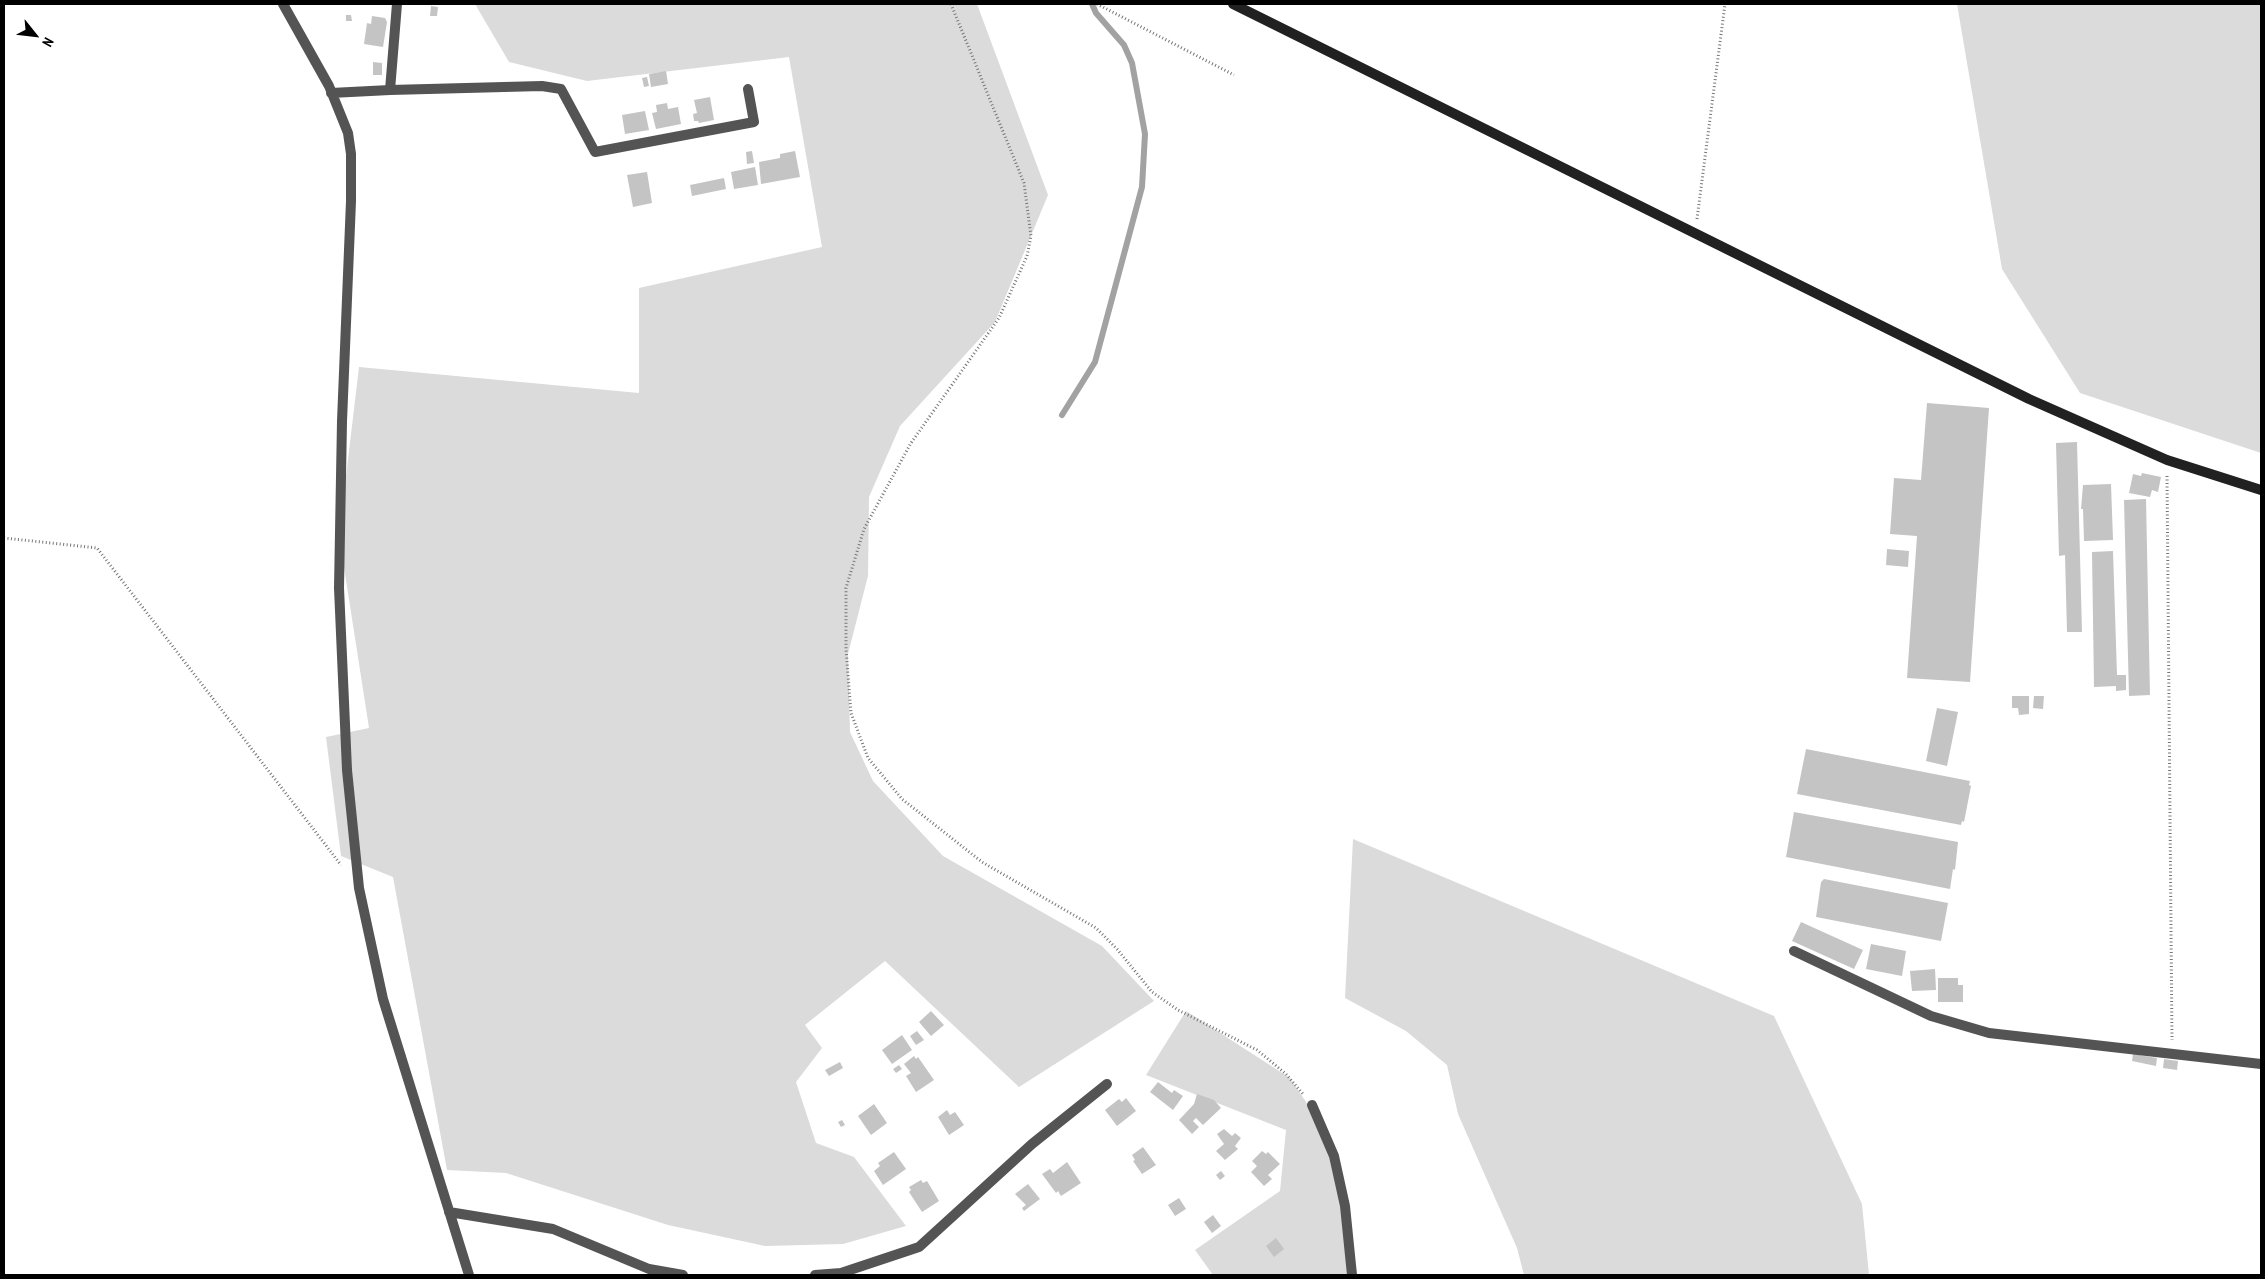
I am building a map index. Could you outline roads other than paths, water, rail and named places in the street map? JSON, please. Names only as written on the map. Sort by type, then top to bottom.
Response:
[{"type":"street","points":[[283,4],[332,93],[348,133],[351,154],[351,201],[342,421],[339,588],[347,770],[359,888],[384,999],[469,1275]]},
{"type":"street","points":[[390,90],[398,4]]},
{"type":"street","points":[[1233,4],[2030,399],[2167,460],[2261,490]]},
{"type":"street","points":[[332,93],[542,86],[561,89],[595,152],[754,122],[748,89]]},
{"type":"street","points":[[1794,951],[1931,1016],[1989,1033],[2261,1064]]},
{"type":"street","points":[[815,1275],[841,1273],[919,1247],[1032,1144],[1107,1084]]},
{"type":"street","points":[[1312,1104],[1334,1156],[1345,1206],[1352,1275]]},
{"type":"street","points":[[449,1212],[553,1228],[650,1270],[683,1275]]},
{"type":"waterway","points":[[1062,415],[1095,362],[1142,187],[1145,134],[1132,63],[1124,45],[1096,13],[1092,4]]}]
